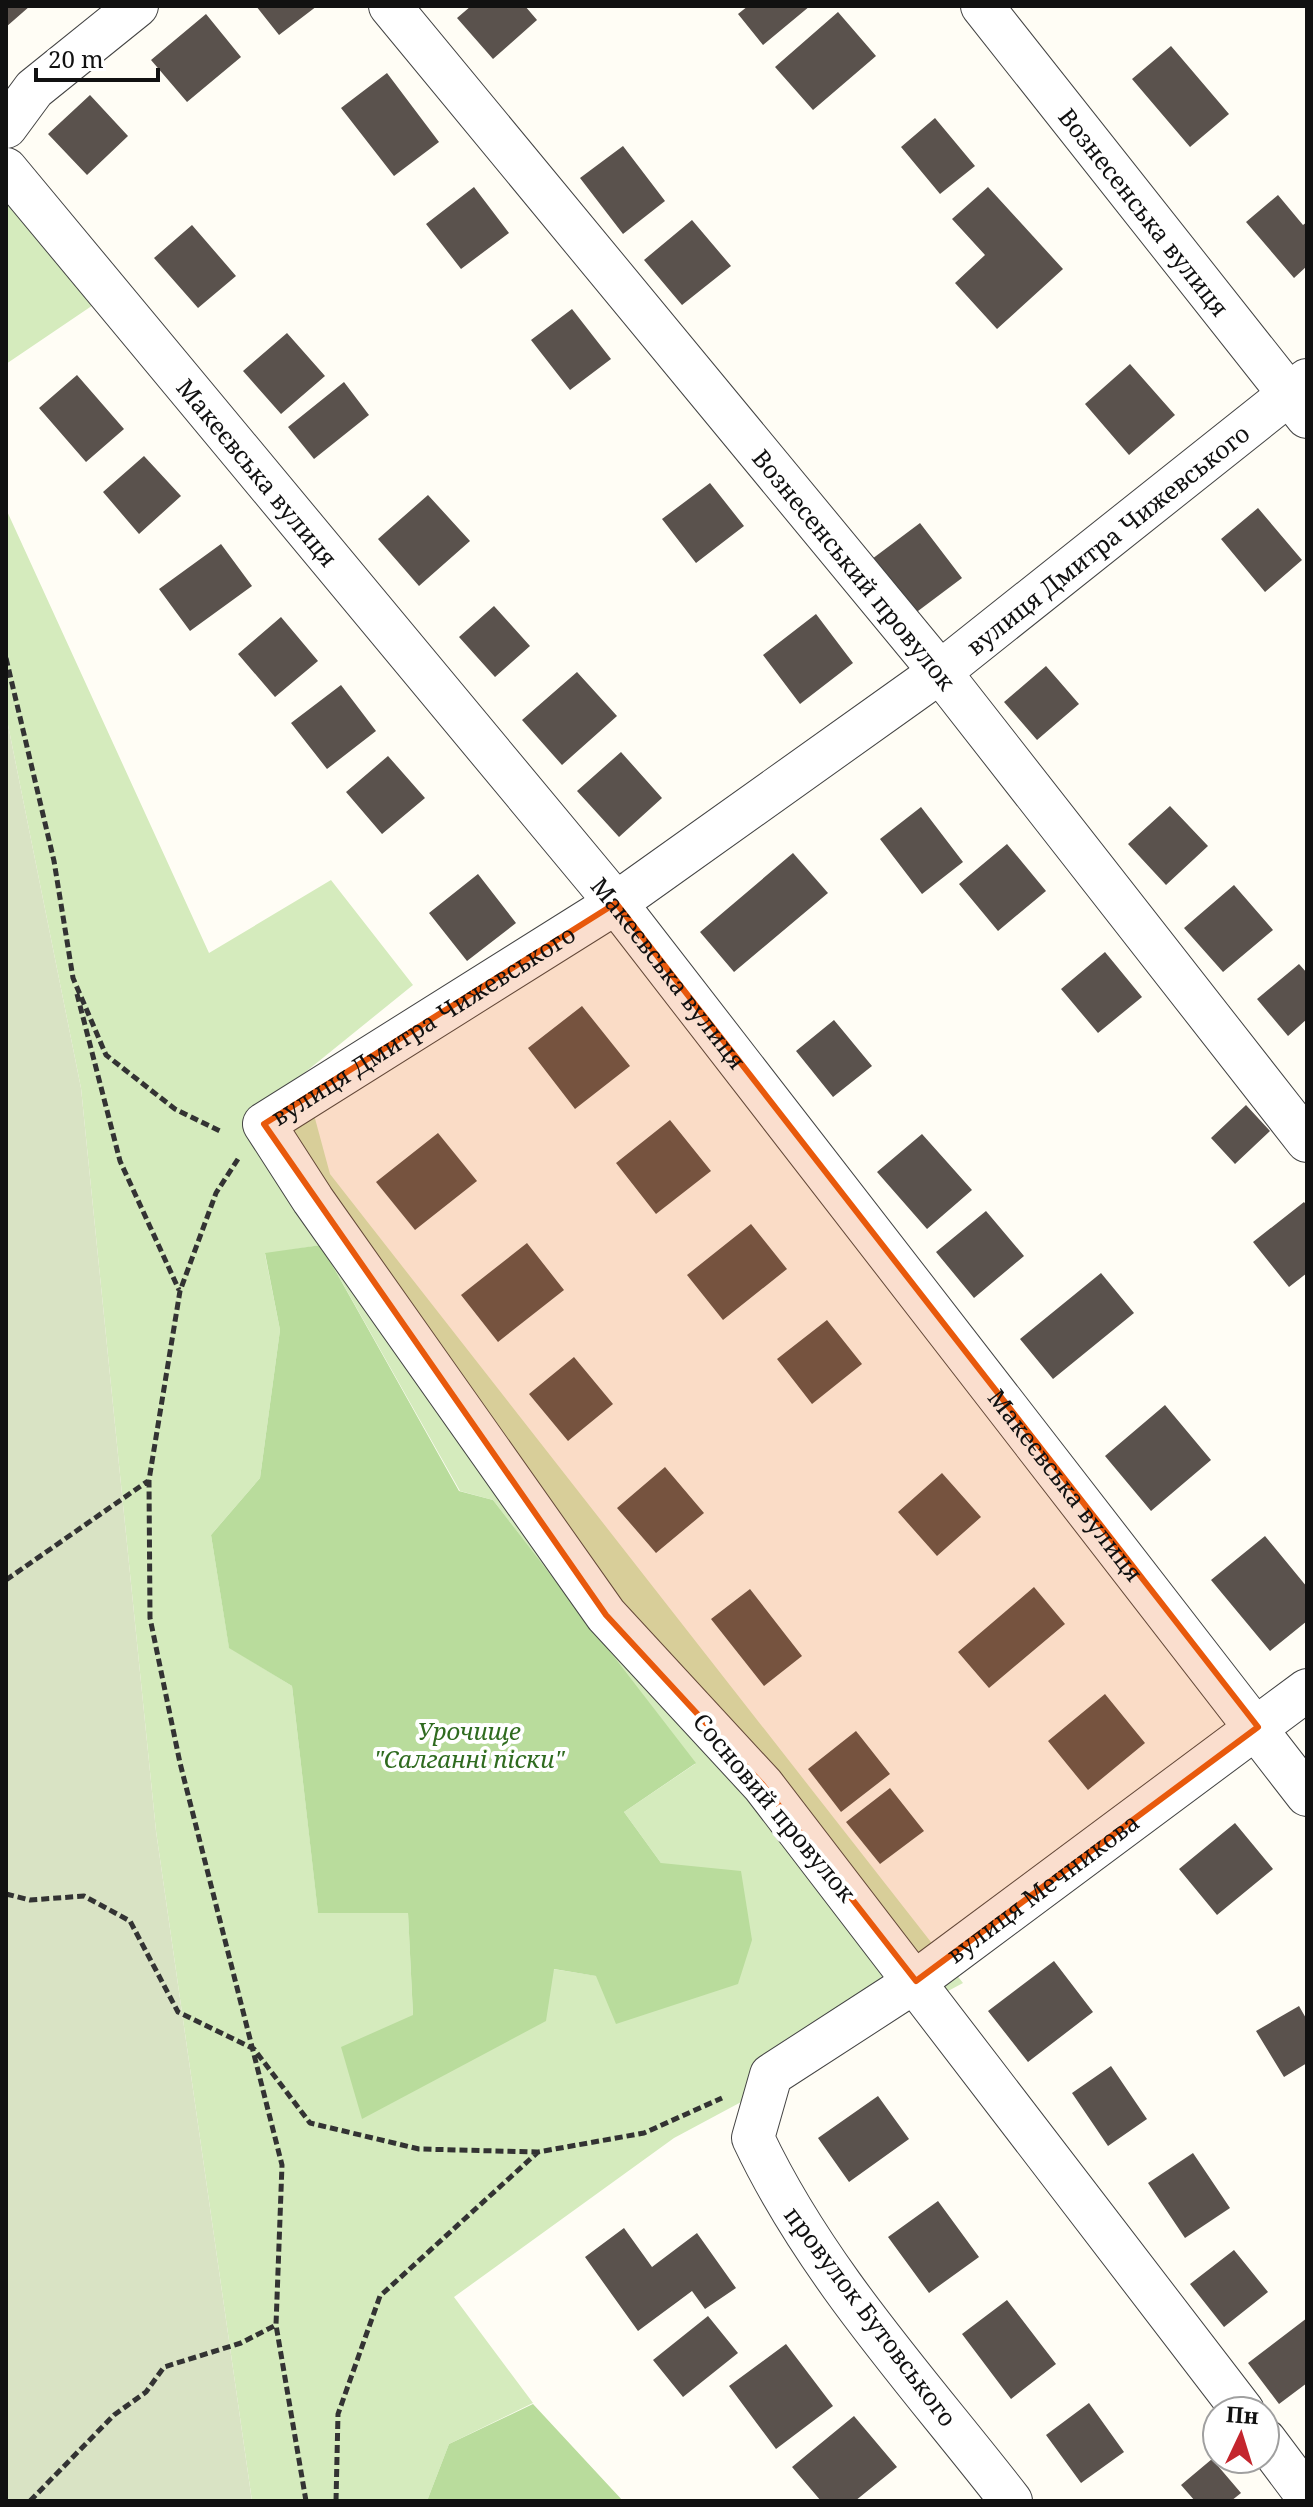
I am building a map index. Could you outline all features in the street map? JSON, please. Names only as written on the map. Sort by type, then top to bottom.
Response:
[{"type":"street","points":[[6,127],[34,89],[137,6]]},
{"type":"street","name":"Вознесенський провулок","points":[[390,6],[940,672],[1307,1141]]},
{"type":"street","name":"Вознесенська вулиця","points":[[982,6],[1301,397]]},
{"type":"street","name":"Макеєвська вулиця","points":[[6,169],[616,903],[1258,1727],[1307,1795]]},
{"type":"street","name":"вулиця Дмитра Чижевського","points":[[313,1200],[256,1134],[616,903],[940,672],[1301,397]]},
{"type":"street","name":"Сосновий провулок","points":[[313,1200],[606,1615],[763,1785],[1231,2395]]},
{"type":"street","name":"вулиця Мечникова","points":[[771,2075],[916,1981],[1307,1690]]},
{"type":"street","name":"провулок Бутовського","points":[[771,2075],[753,2138],[777,2189],[822,2258],[1011,2501]]},
{"type":"street","points":[[1281,2461],[1307,2496]]},
{"type":"path","points":[[6,658],[54,861],[73,978],[120,1161],[180,1291]]},
{"type":"path","points":[[73,978],[106,1055],[175,1109],[256,1134],[216,1193],[180,1291],[149,1480],[150,1618],[180,1763],[282,2165],[276,2325],[306,2501]]},
{"type":"path","points":[[6,1580],[149,1480]]},
{"type":"path","points":[[6,1894],[30,1900],[84,1896],[130,1921],[178,2012],[254,2049],[310,2123],[419,2149],[538,2152],[644,2133],[771,2075]]},
{"type":"path","points":[[336,2501],[338,2414],[380,2296],[538,2152]]},
{"type":"path","points":[[30,2501],[114,2415],[146,2392],[164,2367],[241,2343],[276,2325]]},
{"type":"highlighted area","points":[[616,903],[1258,1727],[916,1981],[763,1785],[606,1615],[264,1124]]},
{"type":"green space","points":[[6,181],[102,299],[6,364]]},
{"type":"green space","points":[[6,509],[209,953],[331,880],[413,985],[303,1074],[330,1174],[963,1983],[674,2138],[454,2297],[533,2403],[449,2444],[427,2501],[252,2501],[156,1831],[81,1088],[6,715]],"holes":[[[321,1245],[460,1491],[493,1500],[695,1764],[624,1812],[661,1863],[597,1976],[553,1969],[413,2015],[408,1912],[318,1912],[292,1686],[229,1647],[211,1535],[260,1478],[280,1330],[265,1254]]]},
{"type":"green space","points":[[6,715],[81,1088],[156,1831],[252,2501],[6,2501]]},
{"type":"green space","name":"Урочище \"Салганні піски\"","points":[[321,1245],[459,1491],[493,1500],[696,1763],[624,1812],[661,1863],[741,1871],[752,1940],[738,1984],[616,2024],[596,1976],[554,1969],[546,2021],[362,2119],[341,2047],[413,2015],[408,1913],[318,1913],[292,1686],[229,1648],[211,1535],[260,1478],[280,1330],[265,1253]]},
{"type":"green space","points":[[533,2404],[623,2501],[427,2501],[449,2444]]},
{"type":"building","points":[[6,6],[30,6],[6,27]]},
{"type":"building","points":[[256,6],[317,6],[279,35]]},
{"type":"building","points":[[471,6],[525,6],[537,20],[493,59],[457,18]]},
{"type":"building","points":[[748,6],[810,6],[763,45],[738,14]]},
{"type":"building","points":[[838,12],[876,56],[813,110],[775,67]]},
{"type":"building","points":[[206,14],[241,57],[187,102],[151,60]]},
{"type":"building","points":[[1171,46],[1229,114],[1190,147],[1132,79]]},
{"type":"building","points":[[387,73],[439,142],[394,176],[341,108]]},
{"type":"building","points":[[90,95],[128,136],[87,175],[48,134]]},
{"type":"building","points":[[935,118],[975,166],[940,194],[901,147]]},
{"type":"building","points":[[623,146],[665,201],[623,234],[580,178]]},
{"type":"building","points":[[474,187],[509,233],[461,269],[426,224]]},
{"type":"building","points":[[988,187],[1063,269],[997,329],[955,283],[985,255],[952,219]]},
{"type":"building","points":[[1278,195],[1303,225],[1307,222],[1307,266],[1294,278],[1246,222]]},
{"type":"building","points":[[692,220],[731,266],[682,305],[644,260]]},
{"type":"building","points":[[192,225],[236,276],[198,308],[154,258]]},
{"type":"building","points":[[572,309],[611,359],[570,390],[531,340]]},
{"type":"building","points":[[287,333],[325,376],[281,414],[243,371]]},
{"type":"building","points":[[1130,364],[1175,415],[1129,455],[1085,404]]},
{"type":"building","points":[[77,375],[124,429],[86,462],[39,408]]},
{"type":"building","points":[[344,382],[369,415],[314,459],[288,427]]},
{"type":"building","points":[[144,456],[181,496],[139,534],[103,492]]},
{"type":"building","points":[[710,483],[744,526],[696,563],[662,519]]},
{"type":"building","points":[[428,495],[470,541],[419,586],[378,539]]},
{"type":"building","points":[[1258,508],[1302,560],[1265,592],[1221,539]]},
{"type":"building","points":[[920,523],[962,578],[910,617],[868,562]]},
{"type":"building","points":[[221,544],[252,586],[190,631],[159,589]]},
{"type":"building","points":[[494,606],[530,646],[495,677],[459,637]]},
{"type":"building","points":[[816,614],[853,663],[800,704],[763,655]]},
{"type":"building","points":[[281,617],[318,661],[275,697],[238,654]]},
{"type":"building","points":[[1046,666],[1079,704],[1037,740],[1004,702]]},
{"type":"building","points":[[577,672],[617,716],[562,765],[522,720]]},
{"type":"building","points":[[341,685],[376,731],[327,769],[291,723]]},
{"type":"building","points":[[621,752],[662,798],[619,837],[577,791]]},
{"type":"building","points":[[388,756],[425,798],[382,834],[346,792]]},
{"type":"building","points":[[1170,806],[1208,846],[1166,885],[1128,844]]},
{"type":"building","points":[[921,807],[963,862],[922,894],[880,839]]},
{"type":"building","points":[[1007,844],[1046,891],[998,931],[959,884]]},
{"type":"building","points":[[793,853],[828,893],[734,972],[700,932]]},
{"type":"building","points":[[478,874],[516,923],[467,961],[429,913]]},
{"type":"building","points":[[1234,885],[1273,930],[1223,972],[1184,928]]},
{"type":"building","points":[[1105,952],[1142,997],[1098,1033],[1061,989]]},
{"type":"building","points":[[1299,964],[1307,973],[1307,1019],[1288,1036],[1257,999]]},
{"type":"building","points":[[582,1006],[630,1066],[575,1109],[528,1048]]},
{"type":"building","points":[[834,1020],[872,1066],[833,1097],[796,1051]]},
{"type":"building","points":[[1246,1105],[1270,1131],[1235,1164],[1211,1138]]},
{"type":"building","points":[[670,1120],[711,1171],[656,1214],[616,1163]]},
{"type":"building","points":[[438,1133],[477,1181],[415,1230],[376,1182]]},
{"type":"building","points":[[922,1134],[972,1190],[927,1229],[877,1172]]},
{"type":"building","points":[[1304,1202],[1307,1206],[1307,1273],[1289,1287],[1253,1242]]},
{"type":"building","points":[[986,1211],[1024,1256],[974,1298],[936,1252]]},
{"type":"building","points":[[751,1224],[787,1269],[723,1320],[687,1275]]},
{"type":"building","points":[[527,1243],[564,1290],[498,1342],[461,1295]]},
{"type":"building","points":[[1101,1273],[1134,1313],[1053,1379],[1020,1339]]},
{"type":"building","points":[[827,1320],[862,1364],[812,1404],[777,1359]]},
{"type":"building","points":[[574,1357],[613,1404],[568,1441],[529,1394]]},
{"type":"building","points":[[1165,1405],[1211,1460],[1151,1511],[1105,1456]]},
{"type":"building","points":[[665,1467],[704,1513],[656,1553],[617,1508]]},
{"type":"building","points":[[942,1473],[981,1517],[937,1556],[898,1512]]},
{"type":"building","points":[[1265,1536],[1307,1587],[1307,1621],[1270,1651],[1211,1580]]},
{"type":"building","points":[[1034,1587],[1065,1624],[989,1688],[958,1652]]},
{"type":"building","points":[[750,1589],[802,1656],[764,1686],[711,1619]]},
{"type":"building","points":[[1105,1694],[1145,1743],[1088,1790],[1048,1741]]},
{"type":"building","points":[[856,1731],[890,1774],[841,1812],[808,1769]]},
{"type":"building","points":[[890,1788],[924,1831],[880,1864],[846,1822]]},
{"type":"building","points":[[1235,1823],[1273,1869],[1217,1915],[1179,1869]]},
{"type":"building","points":[[1054,1961],[1093,2012],[1028,2062],[988,2011]]},
{"type":"building","points":[[1299,2006],[1307,2020],[1307,2063],[1284,2077],[1256,2031]]},
{"type":"building","points":[[1111,2066],[1147,2119],[1108,2146],[1072,2093]]},
{"type":"building","points":[[878,2096],[909,2139],[849,2182],[818,2138]]},
{"type":"building","points":[[1193,2153],[1230,2208],[1185,2238],[1148,2183]]},
{"type":"building","points":[[938,2201],[979,2257],[929,2293],[888,2237]]},
{"type":"building","points":[[624,2228],[652,2267],[697,2233],[736,2288],[705,2309],[692,2291],[638,2331],[585,2257]]},
{"type":"building","points":[[1234,2250],[1268,2292],[1224,2327],[1190,2284]]},
{"type":"building","points":[[1007,2300],[1056,2364],[1011,2399],[962,2334]]},
{"type":"building","points":[[708,2316],[738,2353],[683,2397],[653,2360]]},
{"type":"building","points":[[1307,2318],[1307,2383],[1281,2402],[1281,2395],[1272,2395],[1248,2363]]},
{"type":"building","points":[[786,2344],[833,2406],[776,2449],[729,2386]]},
{"type":"building","points":[[1089,2403],[1124,2452],[1081,2483],[1046,2435]]},
{"type":"building","points":[[854,2416],[897,2467],[855,2501],[821,2501],[792,2467]]},
{"type":"building","points":[[1201,2468],[1201,2475],[1226,2475],[1241,2493],[1231,2501],[1195,2501],[1181,2485]]}]
